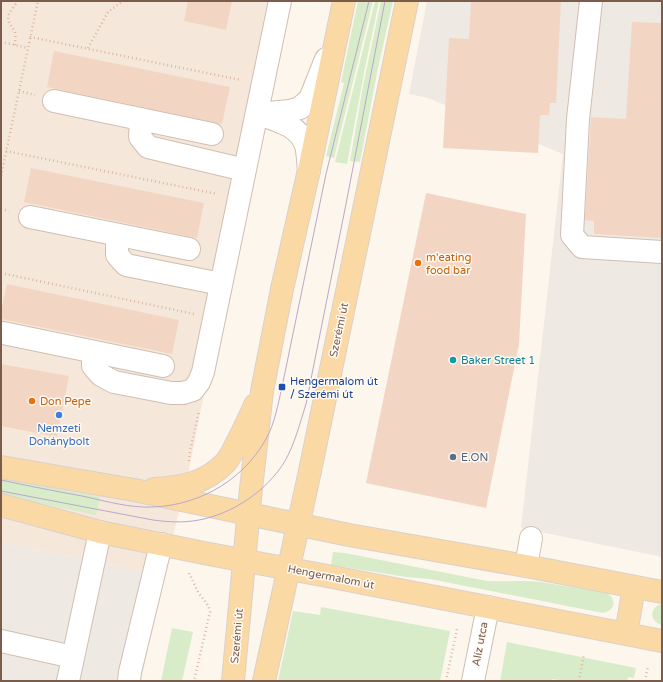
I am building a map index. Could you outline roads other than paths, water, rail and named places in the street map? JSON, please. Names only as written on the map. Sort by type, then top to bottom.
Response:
[{"type":"main road","name":"Szerémi út","points":[[233,681],[248,514],[262,391],[282,289],[310,170],[344,1]]},
{"type":"main road","name":"Szerémi út","points":[[264,681],[310,471],[407,1]]},
{"type":"main road","points":[[134,490],[172,488],[195,483],[214,472],[226,462],[232,454],[262,391]]},
{"type":"main road","points":[[1,467],[134,490],[349,535],[526,566],[662,592]]},
{"type":"main road","name":"Hengermalom út","points":[[1,505],[100,532],[662,641]]},
{"type":"main road","points":[[626,634],[634,587]]},
{"type":"street","points":[[93,352],[93,366],[101,375],[114,382],[171,393],[183,393],[193,390],[199,382],[203,372],[280,1]]},
{"type":"street","points":[[591,1],[578,118],[572,235],[582,247],[662,252]]},
{"type":"street","points":[[257,114],[295,110],[300,108],[310,99],[338,30]]},
{"type":"street","points":[[47,99],[212,134]]},
{"type":"street","points":[[257,114],[285,124],[297,131],[305,143],[310,170]]},
{"type":"street","points":[[141,119],[140,137],[148,148],[245,170]]},
{"type":"street","points":[[30,217],[189,249]]},
{"type":"street","points":[[117,235],[117,255],[126,265],[221,284]]},
{"type":"street","points":[[3,333],[163,366]]},
{"type":"street","points":[[68,681],[100,532]]},
{"type":"street","points":[[526,566],[531,538]]},
{"type":"street","points":[[129,681],[161,544]]},
{"type":"street","name":"Alíz utca","points":[[473,681],[488,607]]},
{"type":"street","points":[[1,641],[73,656]]},
{"type":"tram line","points":[[1,480],[112,503],[142,507],[161,506],[179,504],[213,491],[229,481],[256,455],[269,433],[278,407],[326,174],[369,1]]},
{"type":"tram line","points":[[1,491],[153,520],[187,522],[211,517],[236,507],[259,491],[277,472],[285,461],[292,447],[306,404],[385,1]]},
{"type":"place","name":"m'eating food bar","points":[[418,263]]},
{"type":"place","name":"Baker Street 1","points":[[453,360]]},
{"type":"place","name":"Hengermalom út / Szerémi út","points":[[282,387]]},
{"type":"place","name":"Don Pepe","points":[[32,401]]},
{"type":"place","name":"Nemzeti Dohánybolt","points":[[59,415]]},
{"type":"place","name":"E.ON","points":[[453,457]]}]
